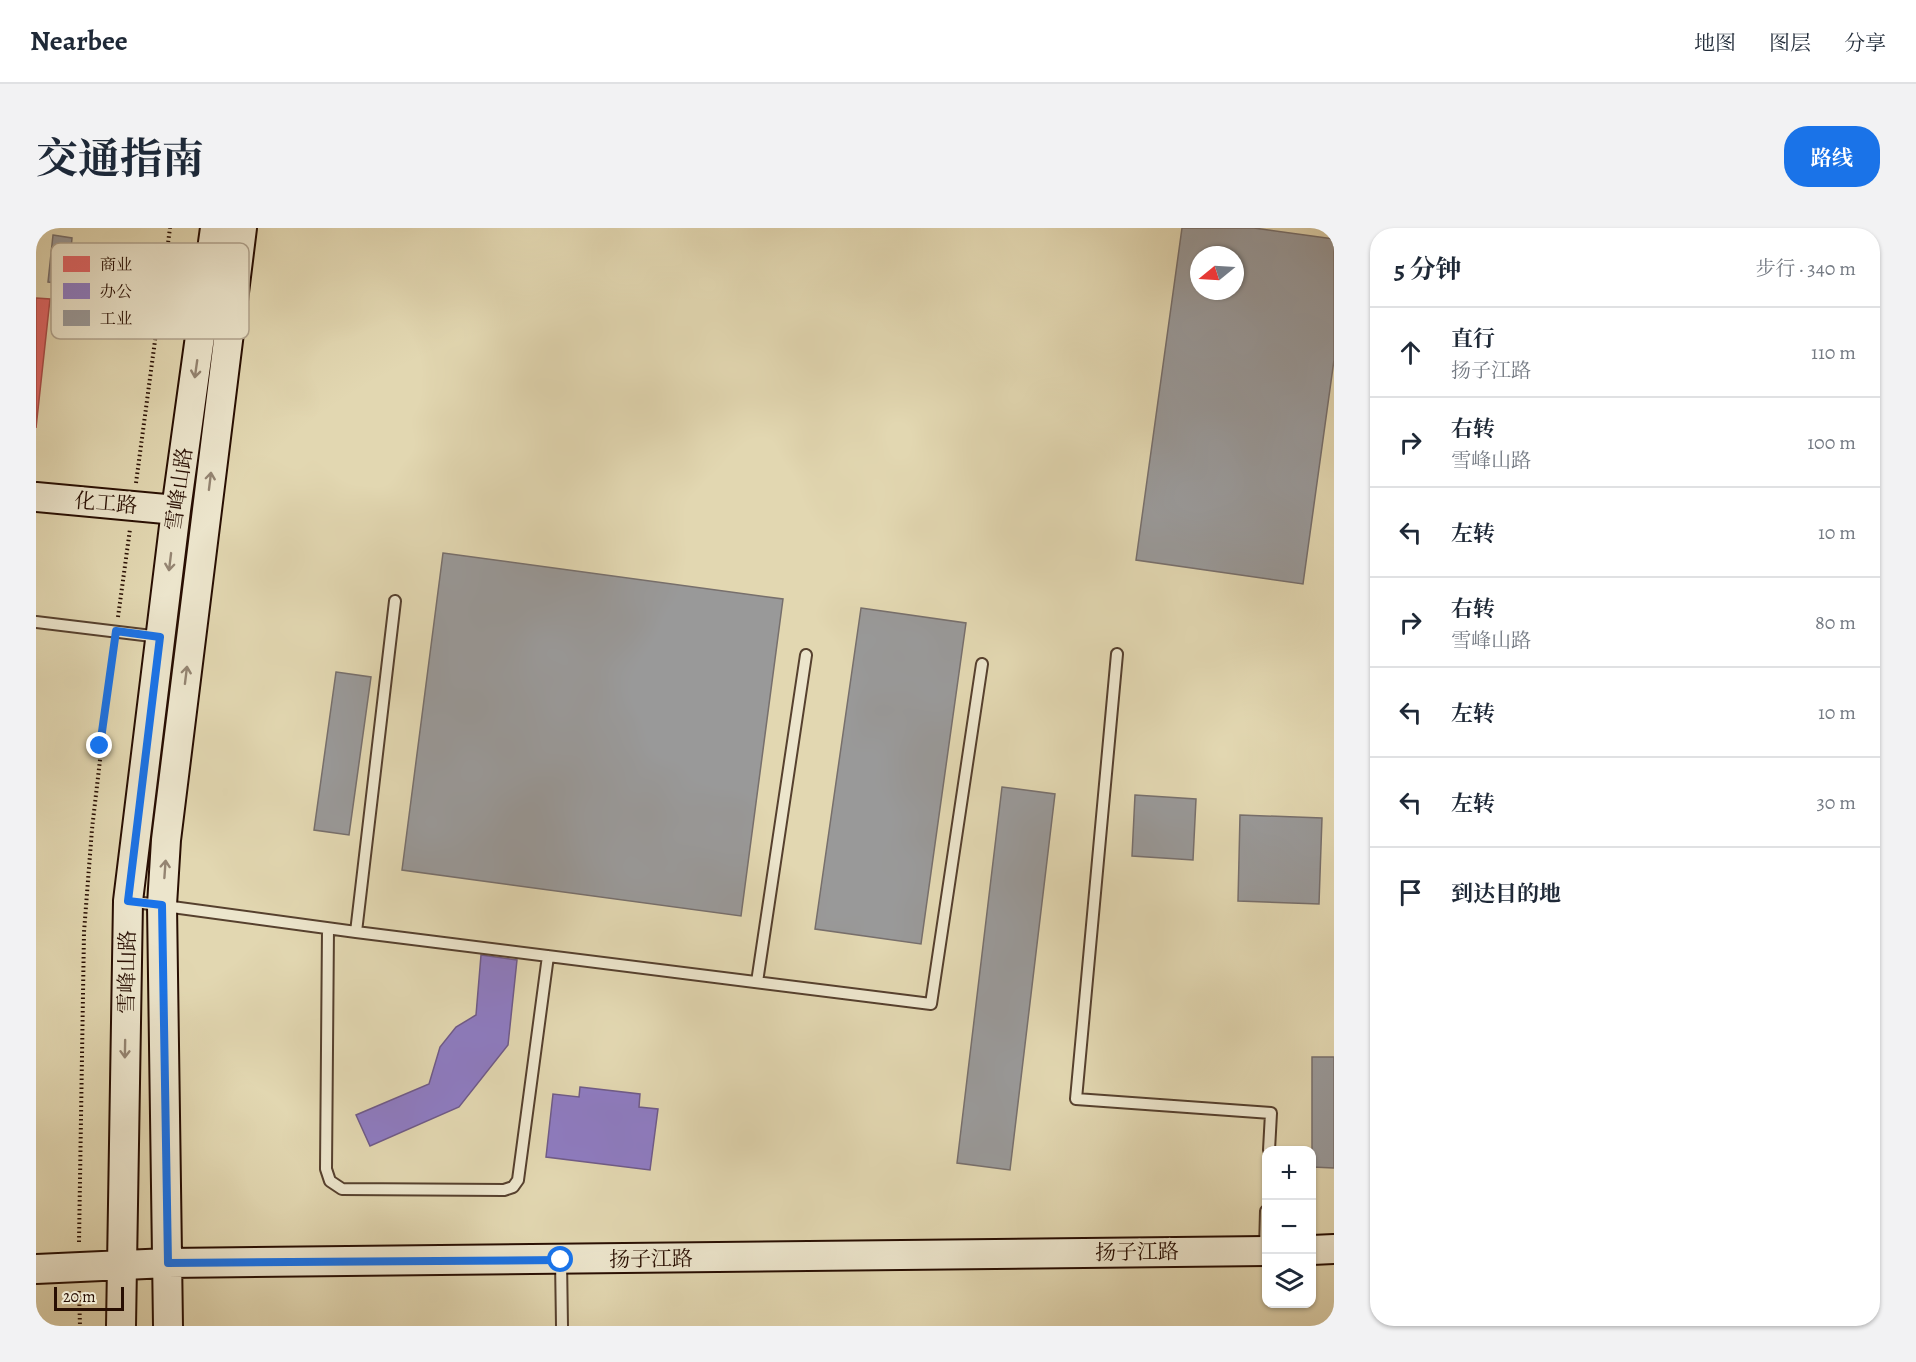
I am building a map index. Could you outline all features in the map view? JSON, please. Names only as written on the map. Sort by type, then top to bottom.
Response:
[{"type":"main road","name":"雪峰山路","points":[[213,243],[215,228]]},
{"type":"main road","name":"雪峰山路","points":[[240,243],[242,228]]},
{"type":"main road","name":"雪峰山路","points":[[121,1326],[128,901],[176,510],[200,339]]},
{"type":"main road","name":"雪峰山路","points":[[168,1326],[162,905],[172,794],[228,339]]},
{"type":"main road","name":"化工路","points":[[36,497],[176,510]]},
{"type":"main road","points":[[1316,1250],[1334,1250]]},
{"type":"main road","name":"扬子江路","points":[[36,1269],[168,1263],[1262,1251]]},
{"type":"lane","points":[[356,932],[395,601]]},
{"type":"lane","points":[[36,622],[160,637]]},
{"type":"lane","points":[[1117,654],[1076,1099],[1271,1113],[1269,1146]]},
{"type":"lane","points":[[757,982],[806,655]]},
{"type":"lane","points":[[128,901],[328,929],[931,1004],[982,664]]},
{"type":"lane","points":[[328,929],[326,1169],[330,1180],[342,1189],[504,1190],[513,1187],[518,1180],[548,957]]},
{"type":"lane","points":[[561,1260],[562,1326]]},
{"type":"path","points":[[168,243],[170,228]]},
{"type":"path","points":[[80,1326],[78,1266],[84,932],[94,805],[155,339]]},
{"type":"building: 商业","points":[[36,298],[50,299],[36,428]]},
{"type":"building: 办公","points":[[481,955],[517,960],[508,1045],[459,1107],[370,1146],[356,1115],[429,1084],[440,1047],[456,1027],[476,1015]]},
{"type":"building: 办公","points":[[580,1087],[640,1094],[639,1107],[658,1109],[650,1170],[546,1157],[553,1094],[579,1097]]},
{"type":"building: 工业","points":[[1182,228],[1254,228],[1334,239],[1334,360],[1303,584],[1136,560]]},
{"type":"building: 工业","points":[[53,235],[72,238],[72,243],[52,243]]},
{"type":"building: 工业","points":[[51,254],[51,282],[48,282]]},
{"type":"building: 工业","points":[[443,553],[783,599],[741,916],[402,870]]},
{"type":"building: 工业","points":[[861,608],[966,623],[921,944],[815,929]]},
{"type":"building: 工业","points":[[336,672],[371,677],[349,835],[314,830]]},
{"type":"building: 工业","points":[[1002,787],[1055,794],[1010,1170],[957,1163]]},
{"type":"building: 工业","points":[[1135,795],[1196,799],[1193,860],[1132,856]]},
{"type":"building: 工业","points":[[1240,815],[1322,818],[1319,904],[1238,901]]},
{"type":"building: 工业","points":[[1312,1057],[1334,1057],[1334,1168],[1316,1167],[1316,1146],[1312,1146]]},
{"type":"route","points":[[100,746],[116,631],[160,637],[128,901],[162,905],[168,1263],[561,1260]]}]
